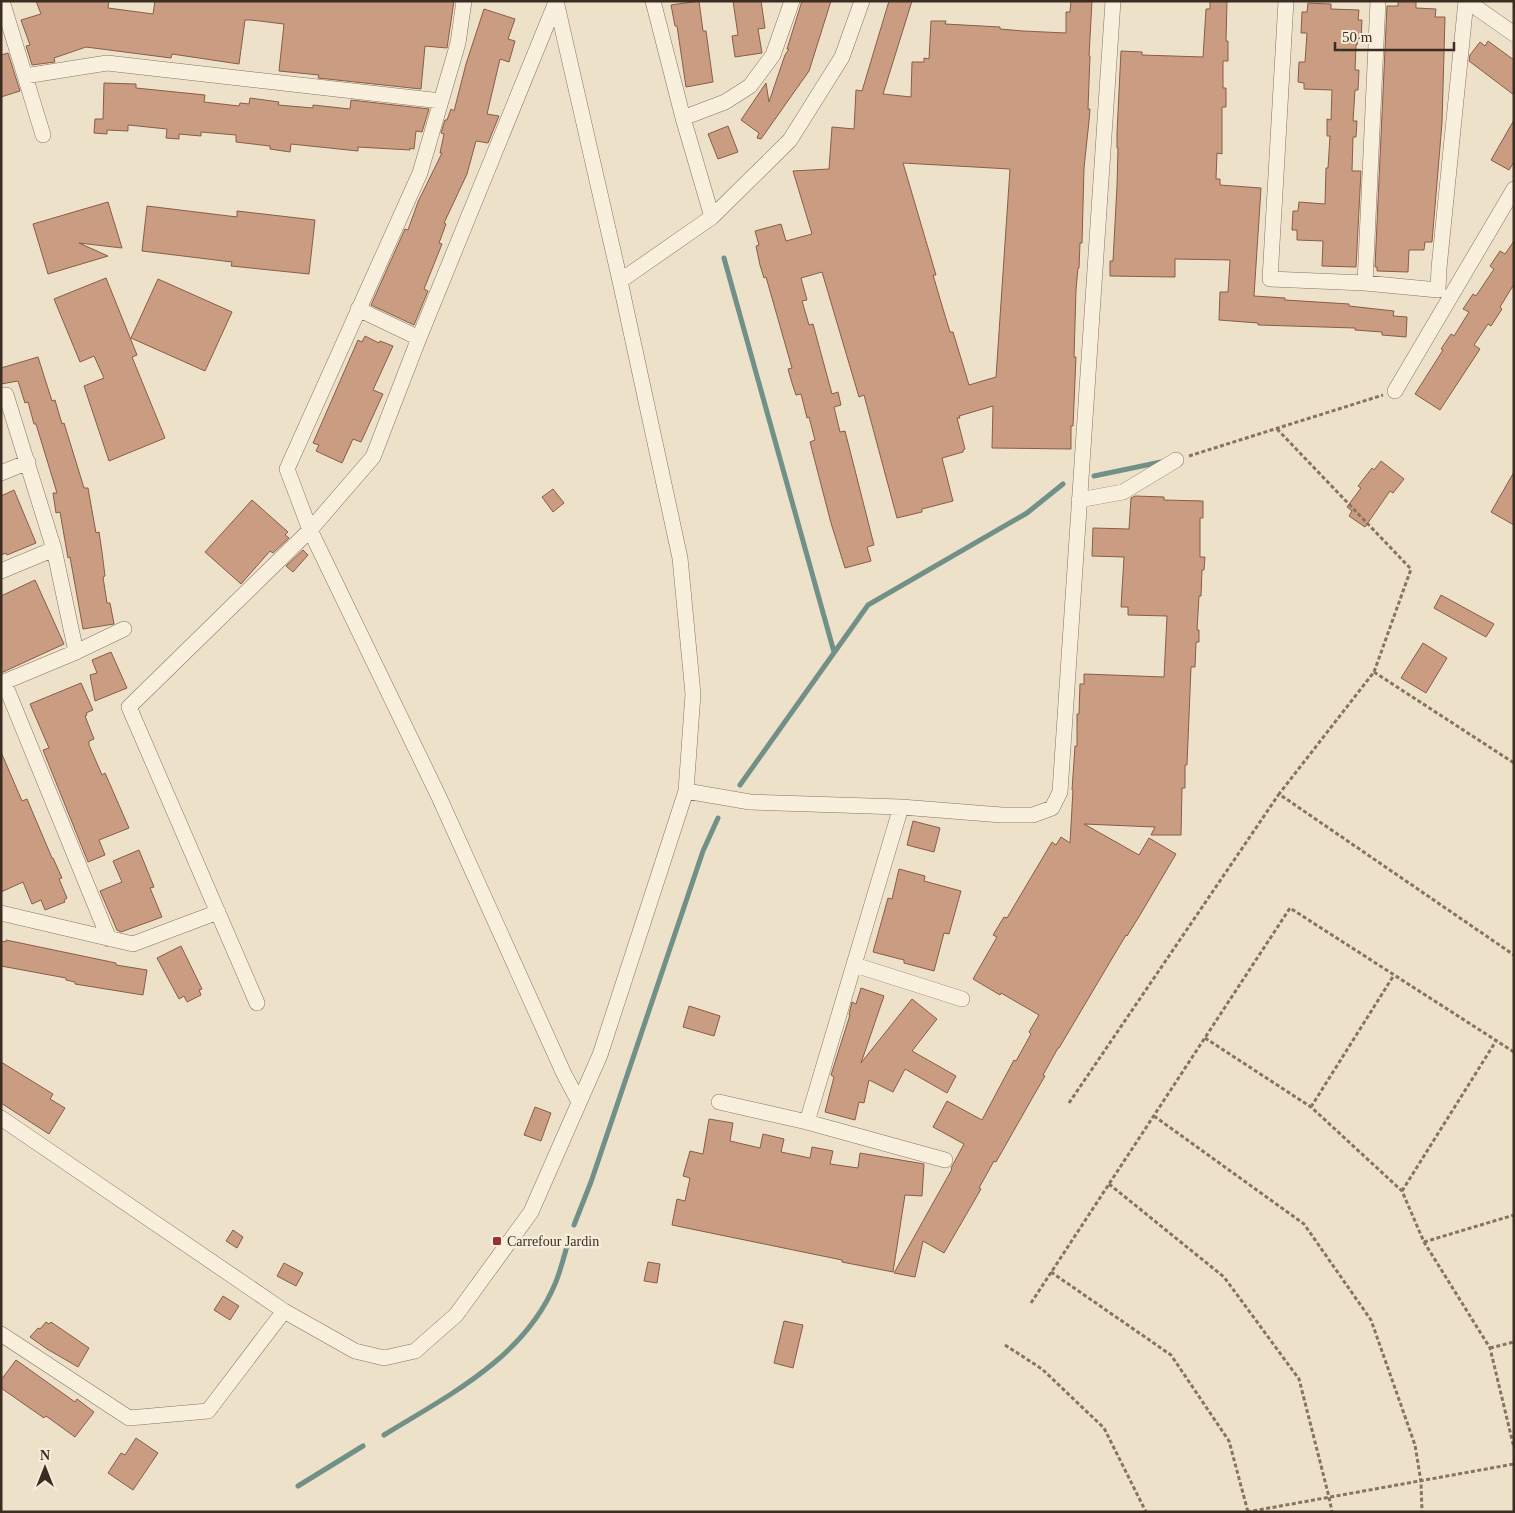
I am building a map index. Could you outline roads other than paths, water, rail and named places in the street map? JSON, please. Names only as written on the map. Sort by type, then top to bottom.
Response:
[{"type":"street","points":[[2,1],[43,135]]},
{"type":"street","points":[[464,1],[458,43],[420,173],[287,468],[310,530],[439,797],[564,1074],[579,1102]]},
{"type":"street","points":[[1,1118],[284,1311],[355,1351],[384,1358],[415,1351],[456,1315],[531,1212],[600,1055],[686,791],[693,694],[680,558],[620,281],[556,1]]},
{"type":"street","points":[[258,1003],[129,707],[310,530],[373,457],[419,338],[556,1]]},
{"type":"street","points":[[653,1],[683,118],[712,217]]},
{"type":"street","points":[[683,118],[725,102],[750,86],[773,55],[792,1]]},
{"type":"street","points":[[620,281],[712,217],[790,140],[842,56],[862,1]]},
{"type":"street","points":[[686,791],[750,802],[901,807],[1002,815],[1033,815],[1052,808],[1060,792],[1114,1]]},
{"type":"street","points":[[1286,1],[1270,279],[1365,283],[1438,290],[1467,1],[1514,34]]},
{"type":"street","points":[[1365,283],[1378,1]]},
{"type":"street","points":[[26,76],[107,63],[441,101]]},
{"type":"street","points":[[1394,391],[1514,189]]},
{"type":"street","points":[[358,309],[419,338]]},
{"type":"street","points":[[1,395],[6,395],[54,548],[76,652]]},
{"type":"street","points":[[1080,500],[1123,492],[1176,460]]},
{"type":"street","points":[[1,473],[28,462]]},
{"type":"street","points":[[1,571],[54,548]]},
{"type":"street","points":[[109,939],[4,682],[76,652],[124,629]]},
{"type":"street","points":[[807,1122],[901,807]]},
{"type":"street","points":[[1,913],[133,944],[218,912]]},
{"type":"street","points":[[855,965],[962,999]]},
{"type":"street","points":[[719,1102],[807,1122],[945,1160]]},
{"type":"street","points":[[1,1334],[129,1418],[208,1411],[284,1311]]},
{"type":"waterway","points":[[724,258],[834,652]]},
{"type":"waterway","points":[[1094,476],[1161,462]]},
{"type":"waterway","points":[[740,785],[868,605],[1027,513],[1063,484]]},
{"type":"waterway","points":[[574,1225],[591,1182],[703,851],[718,818]]},
{"type":"waterway","points":[[384,1435],[434,1405],[482,1372],[504,1354],[524,1333],[541,1310],[555,1284],[569,1240]]},
{"type":"waterway","points":[[298,1486],[363,1446]]},
{"type":"place","name":"Carrefour Jardin","points":[[497,1241]]}]
